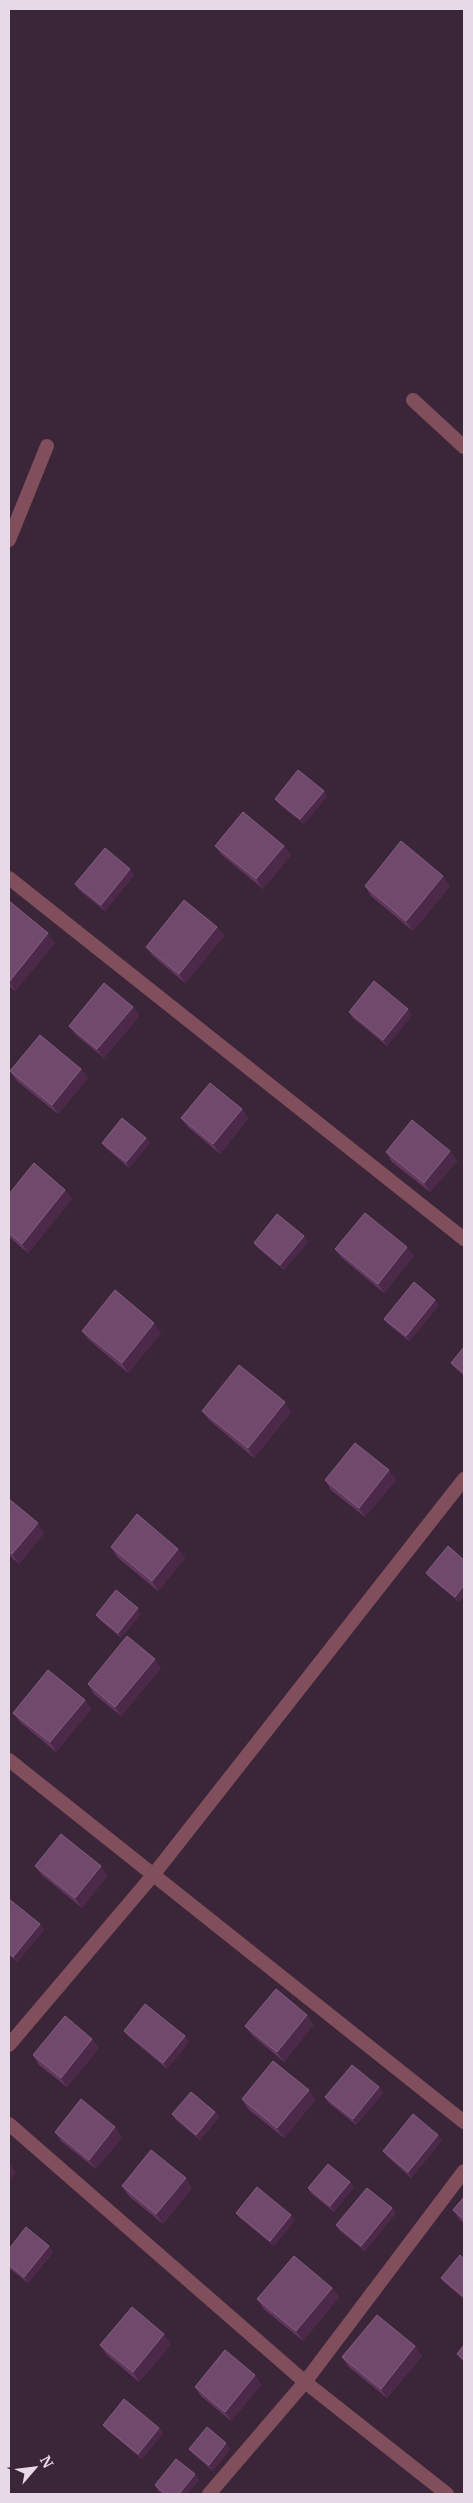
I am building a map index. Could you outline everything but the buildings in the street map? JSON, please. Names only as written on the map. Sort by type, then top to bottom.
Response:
[{"type":"street","points":[[413,400],[464,447]]},
{"type":"street","points":[[9,540],[47,446]]},
{"type":"street","points":[[9,878],[464,1239]]},
{"type":"street","points":[[9,2045],[154,1874],[464,1479]]},
{"type":"street","points":[[9,1760],[464,2122]]},
{"type":"street","points":[[9,2124],[305,2382],[447,2494]]},
{"type":"street","points":[[210,2494],[305,2382],[464,2171]]}]
